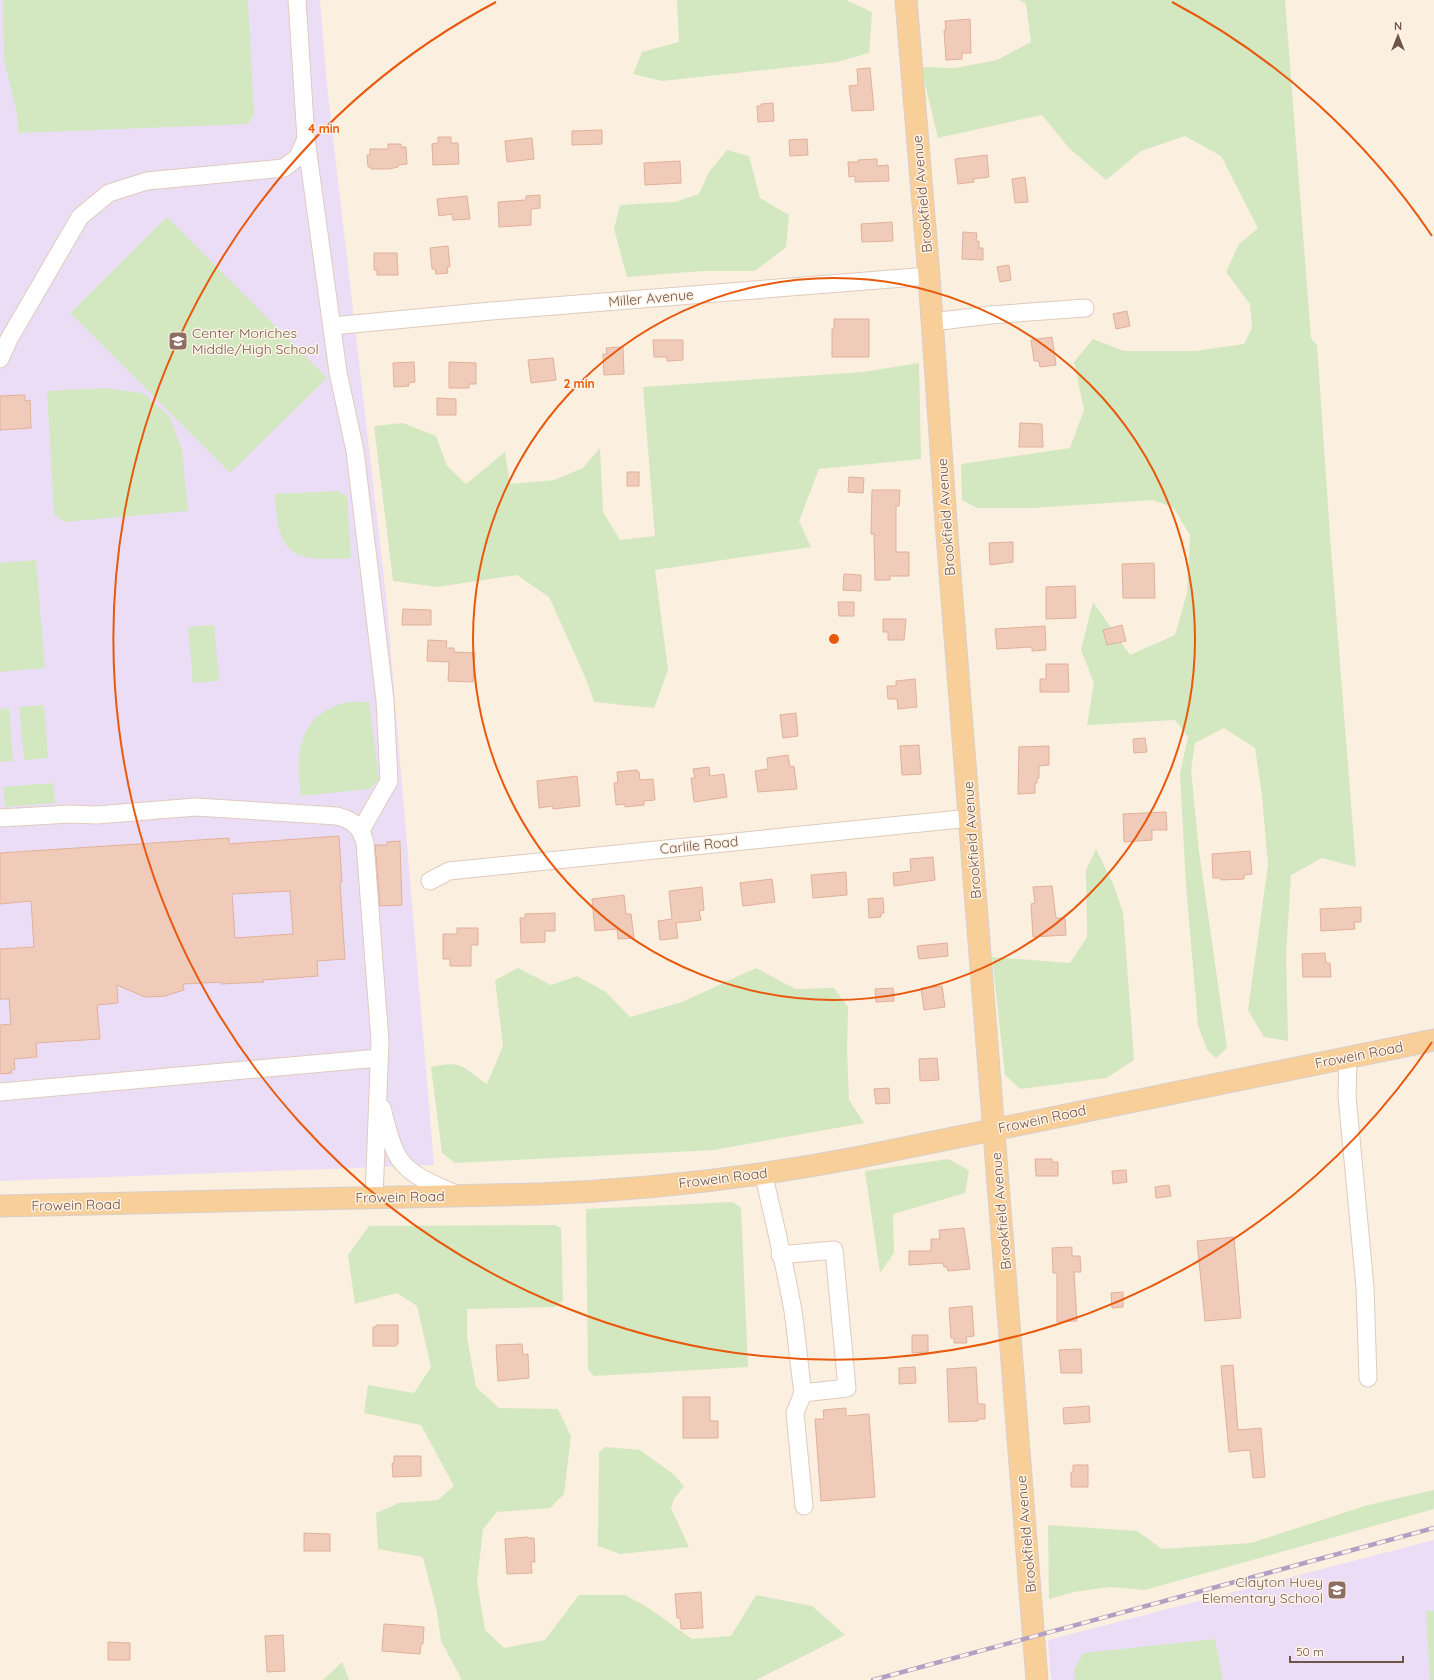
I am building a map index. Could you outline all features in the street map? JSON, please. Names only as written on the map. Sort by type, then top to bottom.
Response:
[{"type":"main road","name":"Brookfield Avenue","points":[[906,0],[929,276],[1037,1680]]},
{"type":"main road","name":"Frowein Road","points":[[0,1206],[460,1196],[608,1191],[695,1182],[842,1160],[1434,1040]]},
{"type":"street","points":[[297,0],[306,140],[338,372],[355,451],[386,700],[389,781],[361,830]]},
{"type":"street","points":[[284,168],[298,157],[306,140]]},
{"type":"street","points":[[0,359],[80,217],[109,192],[147,181],[284,168],[302,176],[314,190]]},
{"type":"street","name":"Miller Avenue","points":[[332,326],[507,309],[929,276]]},
{"type":"street","points":[[932,322],[974,316],[1085,308]]},
{"type":"street","points":[[0,818],[70,814],[96,815],[207,807],[337,816],[351,821],[361,830],[365,843],[380,1041],[374,1198]]},
{"type":"street","name":"Carlile Road","points":[[430,881],[449,871],[970,818]]},
{"type":"street","points":[[0,1092],[379,1058]]},
{"type":"street","points":[[1348,1058],[1347,1096],[1365,1287],[1368,1378]]},
{"type":"street","points":[[378,1096],[393,1147],[400,1161],[414,1174],[460,1196]]},
{"type":"street","points":[[763,1173],[792,1311],[803,1393],[795,1413],[804,1506]]},
{"type":"street","points":[[780,1255],[834,1250],[847,1388],[803,1393]]},
{"type":"shaded area","name":"Center Moriches Middle/High School","points":[[0,0],[320,0],[327,86],[386,595],[434,1165],[0,1181]]},
{"type":"shaded area","name":"Clayton Huey Elementary School","points":[[1434,1540],[1434,1680],[1051,1680],[1048,1640]]},
{"type":"green space","points":[[3,0],[248,0],[254,114],[248,124],[18,133],[17,114],[4,59]]},
{"type":"green space","points":[[677,0],[846,0],[872,12],[869,53],[837,62],[662,81],[633,74],[642,52],[679,42]]},
{"type":"green space","points":[[1019,0],[1285,0],[1311,338],[1317,345],[1331,549],[1356,867],[1322,858],[1291,875],[1286,954],[1288,1041],[1264,1037],[1248,1010],[1268,865],[1262,796],[1255,748],[1224,728],[1195,743],[1191,770],[1199,851],[1227,1048],[1216,1058],[1207,1050],[1198,1025],[1186,885],[1180,774],[1188,737],[1175,720],[1087,725],[1094,683],[1081,650],[1093,602],[1130,655],[1175,635],[1187,593],[1190,535],[1173,507],[1152,500],[1033,508],[977,508],[962,500],[961,464],[1070,448],[1084,410],[1074,362],[1093,339],[1124,351],[1195,351],[1244,344],[1252,328],[1250,304],[1226,272],[1239,244],[1258,228],[1221,156],[1185,136],[1141,151],[1106,180],[1068,147],[1042,115],[938,138],[921,67],[955,68],[997,60],[1031,42],[1026,4]]},
{"type":"green space","points":[[727,150],[749,156],[760,198],[789,215],[786,247],[755,271],[702,271],[627,277],[614,229],[620,205],[675,202],[699,194],[709,172]]},
{"type":"green space","points":[[167,217],[327,378],[230,473],[70,313]]},
{"type":"green space","points":[[919,363],[921,459],[819,469],[799,521],[811,547],[655,570],[668,670],[654,708],[594,702],[586,679],[549,597],[517,575],[437,587],[393,581],[374,426],[403,423],[436,436],[447,466],[466,484],[505,452],[510,484],[554,480],[583,468],[600,448],[603,512],[620,540],[655,536],[643,387],[863,372]]},
{"type":"green space","points":[[105,388],[143,393],[170,417],[182,450],[188,511],[64,522],[54,514],[47,391]]},
{"type":"green space","points":[[338,491],[347,496],[351,558],[314,558],[301,556],[292,551],[285,543],[280,531],[275,494]]},
{"type":"green space","points":[[36,560],[45,668],[0,672],[0,563]]},
{"type":"green space","points":[[214,625],[219,681],[193,683],[188,627]]},
{"type":"green space","points":[[347,702],[369,702],[379,780],[369,789],[301,796],[299,781],[300,752],[303,739],[308,728],[316,718],[328,709]]},
{"type":"green space","points":[[44,705],[48,758],[24,760],[19,707]]},
{"type":"green space","points":[[9,708],[13,761],[0,762],[0,709]]},
{"type":"green space","points":[[53,783],[55,803],[5,807],[3,787]]},
{"type":"green space","points":[[1096,849],[1113,884],[1123,912],[1134,1060],[1106,1078],[1020,1089],[1005,1075],[992,957],[1070,963],[1087,937],[1086,870]]},
{"type":"green space","points":[[518,968],[551,985],[577,976],[606,992],[630,1017],[682,1002],[756,968],[795,989],[834,988],[848,1007],[847,1050],[849,1100],[864,1123],[714,1150],[455,1163],[442,1153],[431,1067],[450,1064],[457,1065],[468,1070],[487,1084],[503,1046],[495,980]]},
{"type":"green space","points":[[948,1159],[969,1170],[965,1193],[893,1214],[894,1253],[880,1273],[865,1171]]},
{"type":"green space","points":[[733,1202],[741,1208],[748,1367],[594,1376],[588,1370],[586,1209]]},
{"type":"green space","points":[[555,1225],[561,1228],[563,1301],[555,1307],[467,1309],[467,1337],[476,1387],[499,1408],[558,1409],[571,1436],[564,1494],[550,1508],[497,1512],[483,1529],[477,1581],[485,1630],[504,1648],[545,1640],[579,1595],[625,1595],[647,1607],[692,1639],[731,1636],[756,1595],[812,1606],[845,1635],[756,1680],[461,1680],[441,1641],[437,1612],[423,1557],[378,1549],[376,1513],[399,1503],[438,1500],[454,1486],[421,1425],[364,1413],[368,1385],[414,1393],[431,1367],[417,1306],[397,1293],[355,1304],[348,1255],[369,1226]]},
{"type":"green space","points":[[606,1447],[640,1450],[673,1474],[684,1486],[674,1499],[671,1508],[689,1547],[620,1554],[598,1546],[599,1452]]},
{"type":"green space","points":[[1434,1490],[1434,1509],[1145,1590],[1110,1587],[1074,1592],[1049,1599],[1048,1525],[1137,1531],[1162,1549],[1251,1543],[1368,1505]]},
{"type":"green space","points":[[1426,1611],[1434,1611],[1434,1680],[1430,1680]]},
{"type":"green space","points":[[1215,1639],[1223,1680],[1075,1680],[1074,1670],[1083,1653]]},
{"type":"green space","points":[[342,1662],[349,1680],[323,1680]]},
{"type":"building","points":[[970,19],[971,53],[962,53],[962,59],[946,60],[944,30],[946,30],[945,21]]},
{"type":"building","points":[[870,68],[874,110],[852,111],[849,86],[858,85],[857,69]]},
{"type":"building","points":[[773,103],[774,121],[758,122],[757,106],[761,106],[761,104]]},
{"type":"building","points":[[602,130],[602,144],[572,145],[572,131]]},
{"type":"building","points":[[438,137],[451,137],[451,143],[458,143],[459,164],[433,165],[432,144],[438,143]]},
{"type":"building","points":[[532,138],[534,159],[507,162],[505,141]]},
{"type":"building","points":[[807,139],[808,155],[790,156],[789,140]]},
{"type":"building","points":[[388,144],[401,144],[401,147],[406,147],[407,164],[398,165],[398,167],[389,169],[371,169],[371,167],[368,167],[367,155],[370,155],[370,149],[388,149]]},
{"type":"building","points":[[987,155],[989,177],[973,179],[974,182],[958,184],[955,159]]},
{"type":"building","points":[[877,159],[877,166],[888,165],[889,181],[855,182],[855,176],[849,177],[848,162]]},
{"type":"building","points":[[680,161],[681,183],[645,185],[644,163]]},
{"type":"building","points":[[1025,177],[1028,202],[1015,203],[1012,179]]},
{"type":"building","points":[[540,195],[540,208],[531,209],[531,225],[499,227],[498,202],[526,200],[526,196]]},
{"type":"building","points":[[467,196],[470,219],[453,220],[452,214],[439,216],[437,199]]},
{"type":"building","points":[[892,222],[893,241],[862,242],[861,224]]},
{"type":"building","points":[[963,232],[977,233],[976,241],[979,241],[979,248],[983,248],[983,260],[962,259]]},
{"type":"building","points":[[448,246],[450,267],[447,267],[448,273],[436,274],[435,269],[432,269],[430,248]]},
{"type":"building","points":[[374,253],[397,253],[398,275],[377,275],[377,270],[374,270]]},
{"type":"building","points":[[1009,265],[1011,280],[1000,282],[997,267]]},
{"type":"building","points":[[1127,311],[1130,326],[1116,329],[1113,314]]},
{"type":"building","points":[[834,319],[869,319],[869,357],[832,357],[832,329],[834,329]]},
{"type":"building","points":[[1052,337],[1056,365],[1040,367],[1039,361],[1034,361],[1031,340]]},
{"type":"building","points":[[653,340],[683,340],[683,360],[667,361],[667,357],[654,357]]},
{"type":"building","points":[[623,347],[624,374],[604,375],[603,354],[607,354],[606,348]]},
{"type":"building","points":[[553,358],[556,380],[531,383],[528,360]]},
{"type":"building","points":[[414,362],[415,382],[408,383],[409,386],[394,387],[393,363]]},
{"type":"building","points":[[449,362],[476,363],[476,384],[469,384],[469,388],[449,388]]},
{"type":"building","points":[[25,395],[25,401],[30,400],[31,428],[0,430],[0,396]]},
{"type":"building","points":[[437,398],[456,399],[456,415],[437,415]]},
{"type":"building","points":[[1020,423],[1042,424],[1043,447],[1019,447]]},
{"type":"building","points":[[627,472],[639,472],[639,486],[627,486]]},
{"type":"building","points":[[849,477],[864,478],[863,493],[848,492]]},
{"type":"building","points":[[872,490],[900,490],[899,506],[896,506],[896,552],[909,552],[909,576],[890,576],[890,580],[875,580],[874,534],[871,534]]},
{"type":"building","points":[[1013,542],[1013,562],[990,565],[989,543]]},
{"type":"building","points":[[1154,563],[1155,598],[1123,598],[1122,564]]},
{"type":"building","points":[[844,574],[861,575],[861,591],[843,590]]},
{"type":"building","points":[[1075,586],[1076,618],[1046,619],[1046,587]]},
{"type":"building","points":[[838,602],[854,602],[854,616],[839,616]]},
{"type":"building","points":[[403,609],[431,610],[431,625],[402,625]]},
{"type":"building","points":[[883,619],[906,619],[904,640],[888,640],[888,632],[883,632]]},
{"type":"building","points":[[1122,625],[1126,641],[1107,645],[1103,630]]},
{"type":"building","points":[[1045,626],[1046,650],[1032,651],[1032,647],[997,649],[995,629]]},
{"type":"building","points":[[428,640],[447,641],[446,648],[454,648],[454,652],[475,653],[473,682],[448,681],[449,662],[427,661]]},
{"type":"building","points":[[1046,664],[1068,664],[1069,692],[1040,692],[1040,679],[1046,679]]},
{"type":"building","points":[[915,679],[917,707],[898,709],[897,699],[888,699],[887,686],[896,686],[896,681]]},
{"type":"building","points":[[796,713],[798,736],[783,738],[780,715]]},
{"type":"building","points":[[1145,738],[1147,752],[1134,753],[1133,739]]},
{"type":"building","points":[[919,745],[921,774],[902,775],[900,746]]},
{"type":"building","points":[[1049,746],[1049,765],[1039,766],[1039,778],[1037,778],[1037,783],[1035,783],[1035,793],[1018,794],[1019,747]]},
{"type":"building","points":[[788,755],[790,767],[794,766],[797,789],[758,792],[755,771],[768,769],[767,758]]},
{"type":"building","points":[[709,767],[710,776],[724,774],[727,797],[694,802],[691,778],[695,778],[693,769]]},
{"type":"building","points":[[637,770],[637,772],[639,772],[640,780],[653,779],[655,800],[644,801],[644,805],[625,807],[625,804],[616,805],[614,783],[618,783],[617,772]]},
{"type":"building","points":[[577,776],[580,806],[553,809],[553,806],[539,808],[537,781]]},
{"type":"building","points":[[1166,812],[1167,830],[1152,830],[1152,840],[1124,842],[1123,814]]},
{"type":"building","points":[[339,836],[342,882],[340,882],[345,959],[317,961],[318,976],[263,980],[264,982],[183,984],[184,990],[165,996],[145,997],[117,985],[118,1003],[97,1005],[100,1039],[36,1043],[37,1057],[14,1059],[15,1069],[11,1070],[12,1073],[0,1074],[0,1025],[11,1024],[9,999],[0,999],[0,949],[34,947],[31,901],[0,904],[0,853],[229,838],[229,844]],"holes":[[[290,891],[293,934],[235,938],[232,894]]]},
{"type":"building","points":[[400,841],[402,905],[380,906],[375,845],[387,845],[387,842]]},
{"type":"building","points":[[1250,851],[1252,874],[1244,875],[1244,879],[1221,880],[1220,878],[1213,878],[1212,854]]},
{"type":"building","points":[[933,857],[935,880],[894,886],[893,873],[911,871],[910,859]]},
{"type":"building","points":[[846,872],[847,895],[813,898],[811,875]]},
{"type":"building","points":[[772,879],[775,902],[743,906],[740,883]]},
{"type":"building","points":[[1052,886],[1056,918],[1065,918],[1066,935],[1033,937],[1031,904],[1035,903],[1033,887]]},
{"type":"building","points":[[702,887],[704,910],[699,911],[701,920],[676,923],[678,938],[660,940],[658,921],[672,919],[669,891]]},
{"type":"building","points":[[624,895],[626,914],[631,914],[634,938],[618,939],[617,929],[595,931],[592,899]]},
{"type":"building","points":[[883,898],[884,913],[881,913],[881,917],[869,918],[868,899]]},
{"type":"building","points":[[1361,907],[1361,922],[1354,922],[1355,929],[1321,931],[1320,909]]},
{"type":"building","points":[[555,913],[555,931],[545,931],[545,942],[521,943],[520,918],[525,918],[525,914]]},
{"type":"building","points":[[457,928],[478,928],[478,945],[471,945],[471,966],[450,966],[450,959],[443,959],[443,934],[457,934]]},
{"type":"building","points":[[947,943],[948,956],[919,959],[917,946]]},
{"type":"building","points":[[1325,953],[1326,963],[1330,963],[1331,977],[1303,977],[1302,954]]},
{"type":"building","points":[[942,986],[945,1007],[924,1010],[921,988]]},
{"type":"building","points":[[893,988],[894,1001],[876,1002],[875,989]]},
{"type":"building","points":[[937,1058],[939,1080],[920,1081],[919,1059]]},
{"type":"building","points":[[889,1088],[890,1103],[876,1104],[874,1089]]},
{"type":"building","points":[[1035,1159],[1052,1159],[1052,1162],[1058,1162],[1058,1176],[1036,1176]]},
{"type":"building","points":[[1126,1170],[1127,1182],[1113,1184],[1112,1171]]},
{"type":"building","points":[[1169,1185],[1171,1196],[1156,1198],[1155,1187]]},
{"type":"building","points":[[964,1228],[970,1269],[948,1271],[947,1267],[944,1267],[943,1263],[909,1265],[909,1251],[931,1251],[931,1239],[940,1239],[939,1230]]},
{"type":"building","points":[[1234,1237],[1241,1318],[1205,1321],[1197,1241]]},
{"type":"building","points":[[1072,1247],[1072,1256],[1080,1256],[1081,1272],[1074,1272],[1077,1321],[1057,1322],[1057,1273],[1053,1273],[1052,1248]]},
{"type":"building","points":[[1123,1292],[1123,1307],[1112,1308],[1111,1293]]},
{"type":"building","points":[[972,1306],[974,1336],[966,1337],[967,1343],[954,1343],[954,1338],[951,1338],[949,1308]]},
{"type":"building","points":[[376,1325],[398,1325],[398,1344],[396,1344],[396,1346],[373,1346],[373,1327],[376,1327]]},
{"type":"building","points":[[912,1335],[928,1335],[928,1352],[912,1353]]},
{"type":"building","points":[[522,1344],[523,1355],[528,1354],[529,1378],[498,1381],[496,1345]]},
{"type":"building","points":[[1081,1349],[1082,1373],[1061,1373],[1059,1350]]},
{"type":"building","points":[[1233,1365],[1238,1430],[1261,1428],[1265,1477],[1253,1478],[1250,1450],[1229,1452],[1221,1366]]},
{"type":"building","points":[[915,1367],[916,1383],[899,1384],[899,1368]]},
{"type":"building","points":[[976,1367],[978,1404],[985,1404],[985,1419],[978,1419],[978,1421],[949,1422],[947,1369]]},
{"type":"building","points":[[683,1397],[710,1397],[710,1420],[718,1421],[718,1438],[683,1438]]},
{"type":"building","points":[[1089,1406],[1090,1422],[1064,1424],[1063,1408]]},
{"type":"building","points":[[846,1408],[846,1416],[869,1414],[875,1497],[821,1501],[815,1419],[824,1419],[823,1410]]},
{"type":"building","points":[[394,1456],[421,1456],[421,1476],[393,1477],[392,1463],[394,1463]]},
{"type":"building","points":[[1073,1465],[1088,1465],[1088,1487],[1071,1487],[1071,1472],[1073,1472]]},
{"type":"building","points":[[304,1533],[330,1534],[330,1551],[304,1551]]},
{"type":"building","points":[[528,1537],[534,1538],[535,1562],[531,1562],[532,1573],[507,1574],[505,1539]]},
{"type":"building","points":[[701,1592],[703,1628],[681,1629],[680,1618],[677,1618],[675,1594]]},
{"type":"building","points":[[384,1624],[424,1627],[423,1644],[421,1644],[420,1654],[382,1651]]},
{"type":"building","points":[[283,1635],[285,1671],[267,1672],[265,1636]]},
{"type":"building","points":[[108,1642],[130,1643],[130,1660],[108,1660]]},
{"type":"railway","points":[[873,1680],[1434,1528]]},
{"type":"place","name":"Center Moriches Middle/High School","points":[[178,341]]},
{"type":"place","name":"Clayton Huey Elementary School","points":[[1337,1590]]}]
